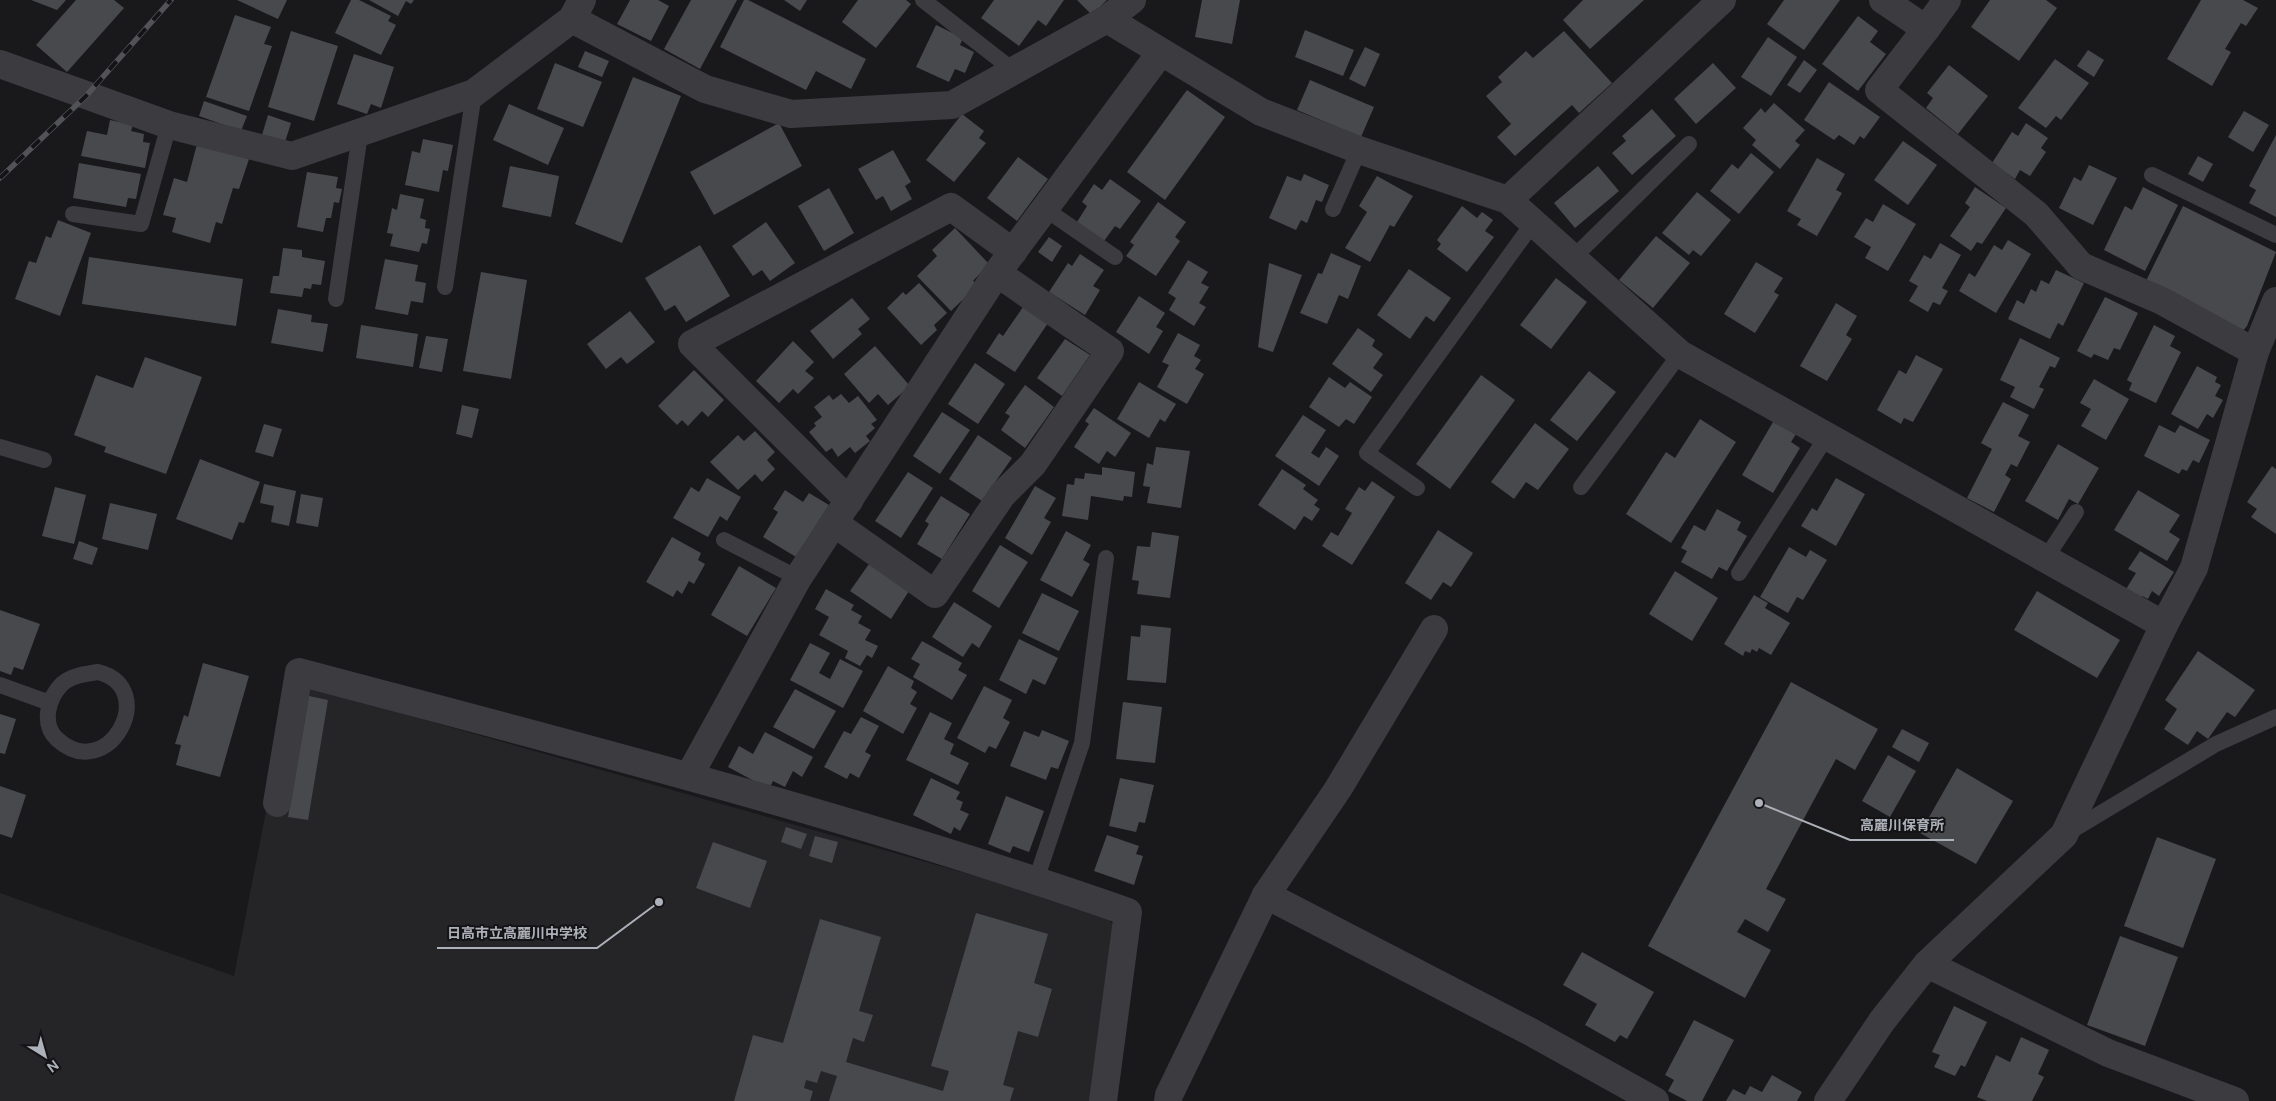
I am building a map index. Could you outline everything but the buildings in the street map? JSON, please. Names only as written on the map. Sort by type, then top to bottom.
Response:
[{"type":"street","points":[[0,64],[169,125],[292,156],[474,93],[577,10],[705,89],[791,114],[952,105],[1107,20],[1132,0]]},
{"type":"street","points":[[1508,200],[1722,0]]},
{"type":"street","points":[[1884,0],[1926,29]]},
{"type":"street","points":[[1947,0],[1879,90],[2036,214],[2081,266],[2162,302],[2255,352]]},
{"type":"street","points":[[1107,20],[1261,112],[1359,150],[1508,200],[1680,354],[2164,625]]},
{"type":"street","points":[[689,776],[798,578],[1005,262],[1161,52]]},
{"type":"street","points":[[951,207],[1005,262],[1110,351],[1033,464],[1002,494],[935,594],[842,512],[692,344],[951,207]]},
{"type":"street","points":[[1828,1101],[1882,1021],[1927,964],[2064,835],[2164,625],[2194,568],[2255,352],[2276,301]]},
{"type":"street","points":[[1173,1099],[1266,895],[1338,789],[1434,629]]},
{"type":"street","points":[[277,803],[299,672],[689,776],[1036,880],[1128,912],[1103,1101]]},
{"type":"street","points":[[1266,895],[1529,1031],[1655,1101]]},
{"type":"street","points":[[1927,964],[2108,1053],[2235,1101]]},
{"type":"lane","points":[[923,0],[1014,71]]},
{"type":"lane","points":[[445,288],[474,93]]},
{"type":"lane","points":[[72,214],[141,224],[169,125]]},
{"type":"lane","points":[[336,299],[360,134]]},
{"type":"lane","points":[[1573,258],[1689,144]]},
{"type":"lane","points":[[1333,209],[1359,150]]},
{"type":"lane","points":[[2152,175],[2276,235]]},
{"type":"lane","points":[[1045,209],[1115,257]]},
{"type":"lane","points":[[1417,488],[1367,453],[1533,222]]},
{"type":"lane","points":[[1581,487],[1680,354]]},
{"type":"lane","points":[[1739,573],[1827,436]]},
{"type":"lane","points":[[0,447],[44,460]]},
{"type":"lane","points":[[2046,558],[2076,512]]},
{"type":"lane","points":[[724,540],[798,578]]},
{"type":"lane","points":[[1036,880],[1082,743],[1106,558]]},
{"type":"lane","points":[[98,672],[111,675],[122,686],[128,712],[118,735],[101,749],[84,751],[66,748],[52,734],[48,718],[50,703],[62,684],[79,675],[98,672]]},
{"type":"lane","points":[[0,685],[50,703]]},
{"type":"lane","points":[[2064,835],[2216,744],[2276,718]]},
{"type":"shaded area","points":[[312,688],[1103,912],[1115,927],[1092,1101],[0,1101],[0,893],[234,976],[266,811],[304,694]]},
{"type":"railway","points":[[0,178],[86,96],[171,0]]},
{"type":"place","name":"高麗川保育所","points":[[1759,803]]},
{"type":"place","name":"日高市立高麗川中学校","points":[[659,902]]}]
